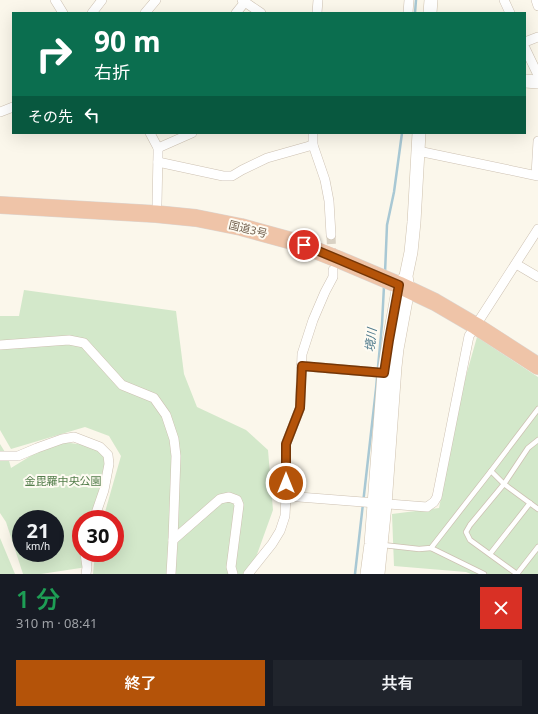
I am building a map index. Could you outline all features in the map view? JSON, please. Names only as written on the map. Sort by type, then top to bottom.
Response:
[{"type":"highway","name":"国道3号","points":[[0,195],[156,204],[205,211],[263,223],[287,230],[337,248],[404,283],[435,302],[478,322],[538,354]]},
{"type":"highway","name":"国道3号","points":[[0,205],[156,214],[218,222],[292,241],[404,283]]},
{"type":"highway","name":"国道3号","points":[[478,322],[538,366]]},
{"type":"street","points":[[55,0],[62,12]]},
{"type":"street","points":[[93,12],[102,0]]},
{"type":"street","points":[[146,12],[156,0]]},
{"type":"street","points":[[317,12],[318,0]]},
{"type":"street","points":[[408,12],[409,0]]},
{"type":"street","points":[[430,12],[431,0]]},
{"type":"street","points":[[504,0],[510,12]]},
{"type":"street","points":[[536,0],[538,6]]},
{"type":"street","points":[[237,12],[243,1],[260,12]]},
{"type":"street","points":[[526,42],[538,37]]},
{"type":"street","points":[[526,50],[538,75]]},
{"type":"street","points":[[526,82],[538,82]]},
{"type":"street","points":[[0,112],[12,107]]},
{"type":"street","points":[[151,134],[158,148],[156,204]]},
{"type":"street","points":[[158,148],[190,134]]},
{"type":"street","points":[[313,134],[313,145],[325,180],[329,201],[331,234]]},
{"type":"street","points":[[380,504],[384,373],[389,340],[411,252],[419,134]]},
{"type":"street","points":[[418,151],[537,176],[538,141]]},
{"type":"street","points":[[158,162],[223,176],[232,176],[267,158],[313,145]]},
{"type":"street","points":[[286,496],[427,507],[434,502],[437,497],[444,465],[469,336],[538,230]]},
{"type":"street","points":[[516,264],[538,276]]},
{"type":"street","points":[[248,574],[272,544],[280,531],[285,516],[286,444],[300,408],[302,354],[313,320],[333,277],[333,270]]},
{"type":"street","points":[[378,574],[376,544],[404,283]]},
{"type":"street","points":[[0,345],[69,340],[84,343],[122,385],[154,398],[166,415],[174,439],[176,456],[171,574]]},
{"type":"street","points":[[302,366],[384,373]]},
{"type":"street","points":[[0,456],[18,456],[62,439],[74,437],[100,447],[108,456],[109,464],[104,490],[97,510]]},
{"type":"street","points":[[173,540],[220,499],[229,497],[236,500],[239,505],[231,567],[233,574]]},
{"type":"street","points":[[367,574],[376,544]]},
{"type":"street","points":[[86,562],[86,574]]},
{"type":"lane","points":[[432,548],[538,409]]},
{"type":"lane","points":[[538,440],[528,448],[504,484],[470,525],[466,532],[470,540],[517,574],[538,547]]},
{"type":"lane","points":[[491,472],[504,484],[538,509]]},
{"type":"lane","points":[[490,554],[530,502]]},
{"type":"lane","points":[[376,544],[419,549],[432,548],[484,574]]},
{"type":"green space","points":[[24,290],[176,311],[184,374],[197,407],[246,430],[268,450],[273,510],[250,574],[93,574],[94,562],[124,562],[124,510],[106,510],[121,456],[109,436],[85,427],[11,449],[0,430],[0,316],[19,316]]},
{"type":"green space","points":[[477,337],[538,377],[538,574],[471,574],[466,572],[394,566],[392,514],[439,508],[464,383]]},
{"type":"green space","name":"金毘羅中央公園","points":[[55,441],[100,447],[109,464],[96,510],[72,510],[72,562],[85,562],[87,567],[41,574],[23,574],[19,562],[64,562],[64,510],[12,510],[12,540],[6,522],[0,513],[0,444],[8,457],[11,468]]},
{"type":"green space","points":[[0,538],[15,574],[0,574]]},
{"type":"waterway","name":"境川","points":[[415,12],[416,0]]},
{"type":"waterway","name":"境川","points":[[385,273],[387,225],[394,192],[402,134]]},
{"type":"waterway","name":"境川","points":[[355,574],[376,389],[384,286]]},
{"type":"tunnel","points":[[331,235],[332,259]]},
{"type":"route","points":[[286,483],[286,444],[300,408],[302,366],[384,373],[399,285],[304,245]]}]
